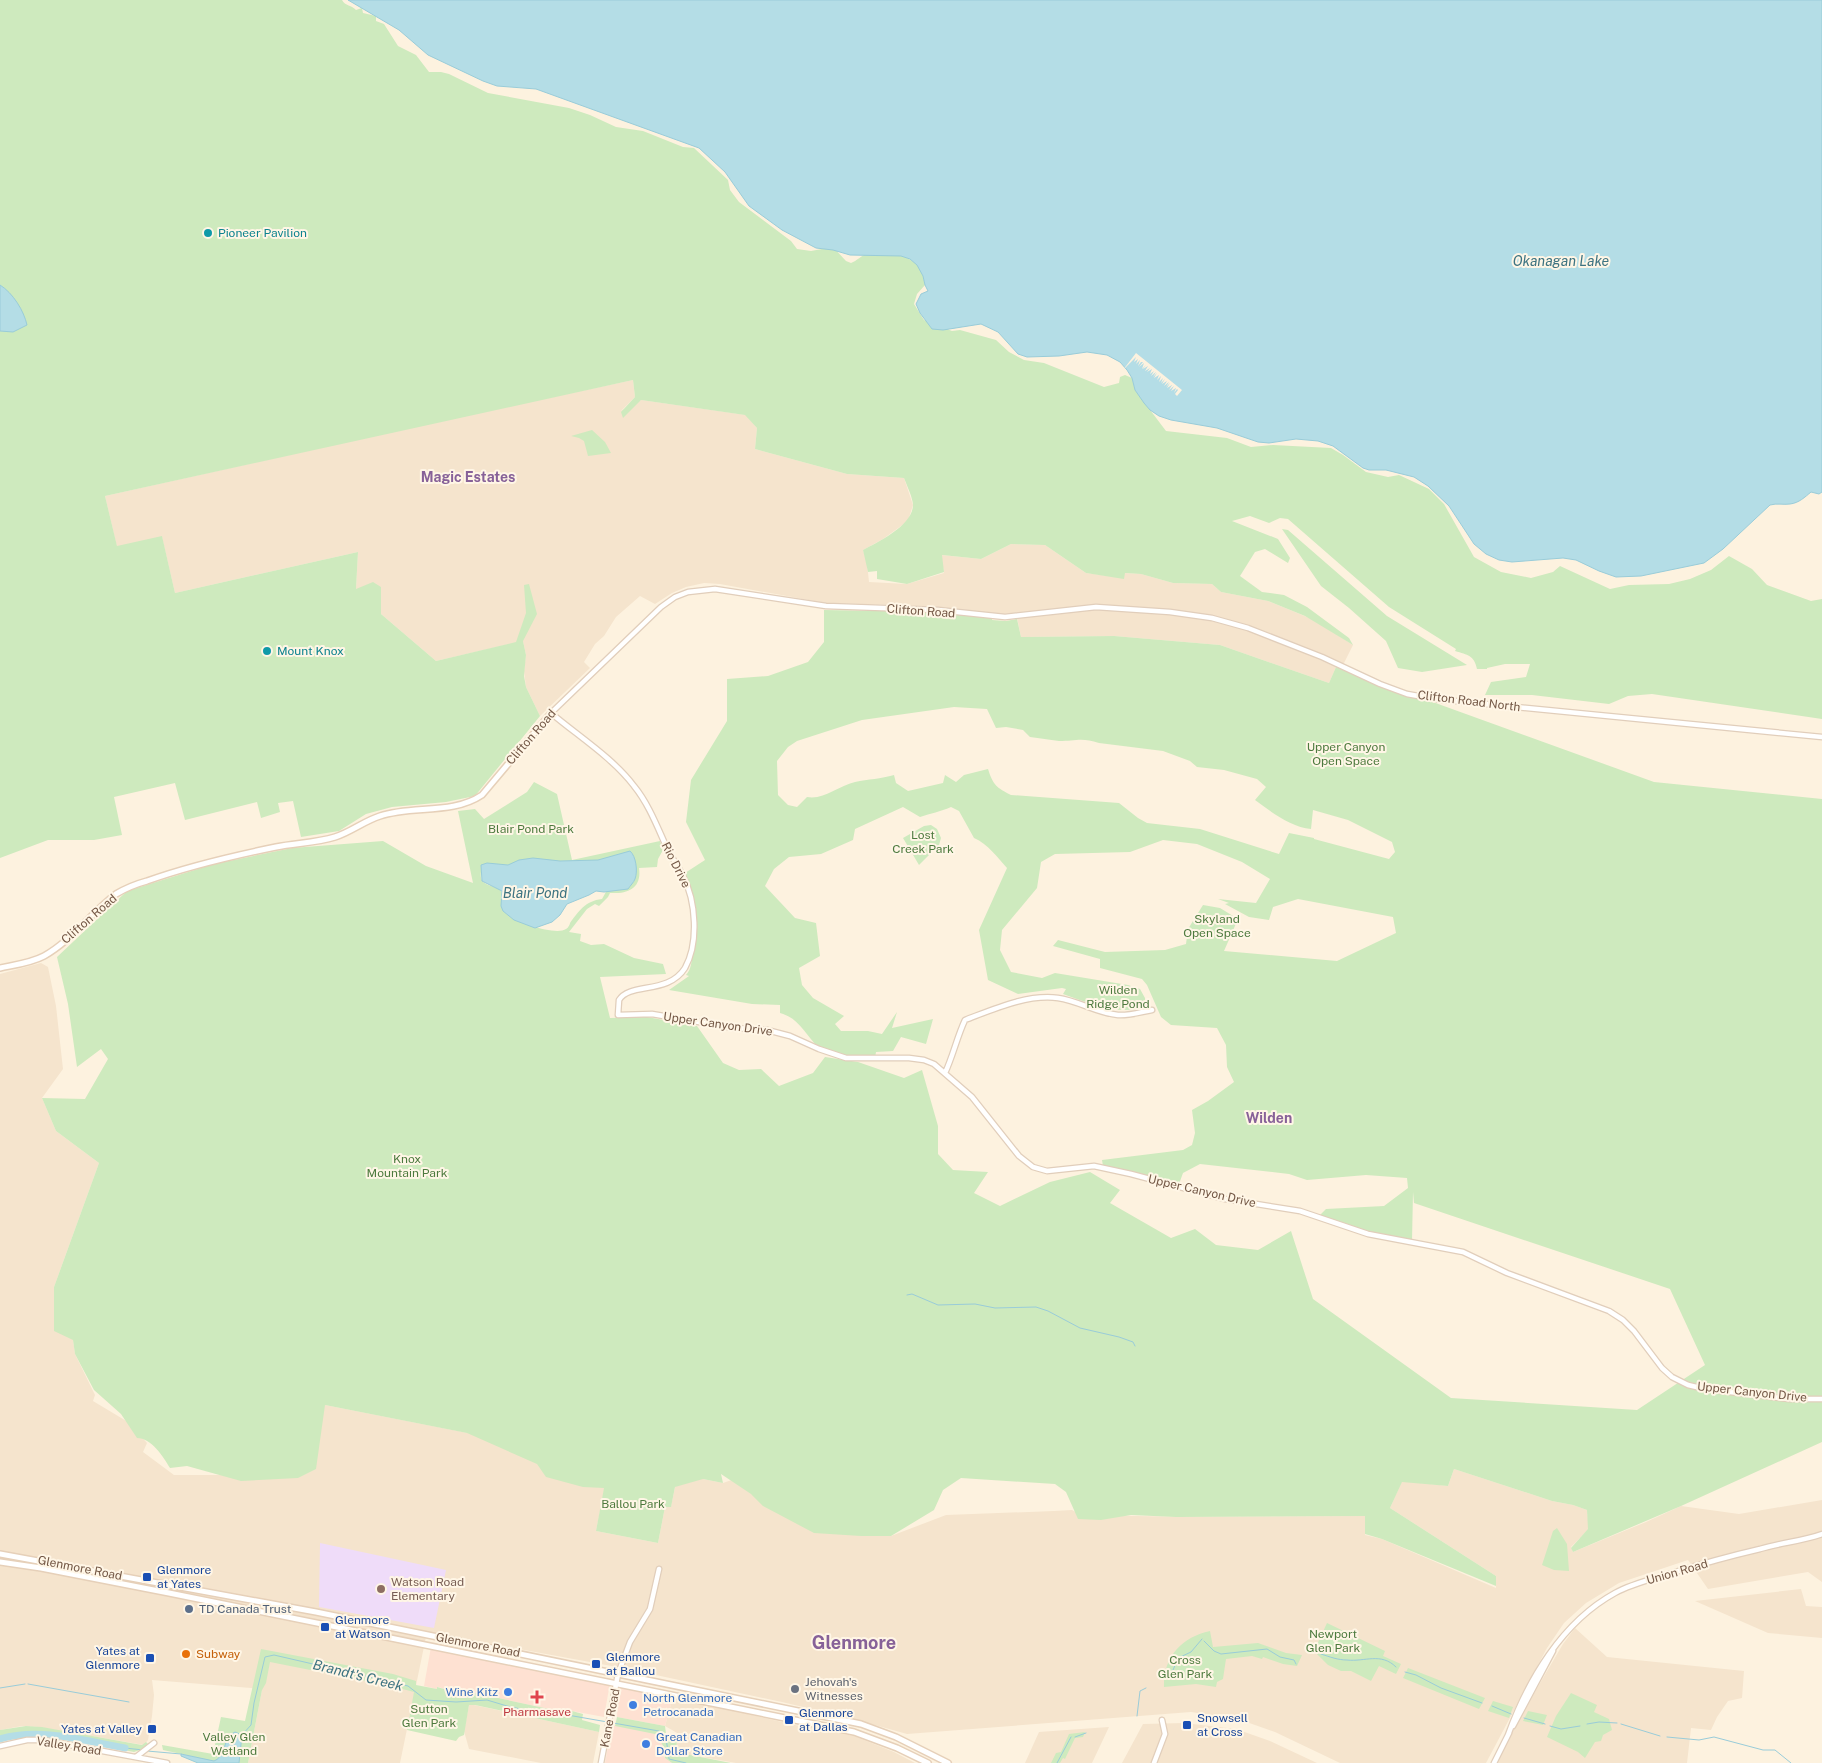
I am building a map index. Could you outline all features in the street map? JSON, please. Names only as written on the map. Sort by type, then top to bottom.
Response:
[{"type":"main road","name":"Clifton Road","points":[[0,968],[42,956],[57,947],[116,895],[137,884],[210,861],[334,838],[379,816],[458,806],[471,802],[482,795],[551,713]]},
{"type":"main road","name":"Glenmore Road","points":[[0,1554],[316,1612],[861,1724],[896,1737],[948,1763]]},
{"type":"main road","name":"Glenmore Road","points":[[0,1562],[41,1568],[854,1732],[897,1748],[928,1763]]},
{"type":"street","name":"Clifton Road","points":[[551,713],[661,607],[675,597],[690,592],[715,589],[826,606],[938,610],[1005,617],[1070,610]]},
{"type":"street","name":"Clifton Road North","points":[[1070,610],[1096,607],[1128,608],[1212,618],[1248,628],[1322,657],[1380,684],[1407,694],[1435,699],[1752,731],[1822,736]]},
{"type":"street","name":"Rio Drive","points":[[551,713],[617,768],[634,785],[644,799],[669,853],[683,876],[692,901],[692,947],[690,956],[681,974],[667,984],[626,993],[619,1000],[618,1015]]},
{"type":"street","points":[[944,1073],[953,1056],[957,1037],[965,1020],[994,1009],[1044,997],[1060,998],[1098,1011],[1119,1015],[1152,1010]]},
{"type":"street","name":"Upper Canyon Drive","points":[[618,1015],[652,1014],[734,1028],[767,1030],[790,1036],[846,1058],[909,1058],[934,1064],[972,1097],[1019,1156],[1033,1167],[1047,1171],[1094,1166],[1225,1199],[1300,1211],[1372,1235],[1463,1252],[1508,1273],[1609,1311],[1623,1320],[1634,1331],[1662,1368],[1672,1377],[1688,1385],[1705,1389],[1789,1399],[1822,1399]]},
{"type":"street","name":"Union Road","points":[[1494,1763],[1554,1650],[1573,1626],[1600,1602],[1626,1588],[1719,1559],[1822,1534]]},
{"type":"street","name":"Kane Road","points":[[601,1763],[618,1674],[630,1642],[650,1609],[659,1569]]},
{"type":"street","points":[[1154,1763],[1165,1734],[1162,1720]]},
{"type":"street","name":"Valley Road","points":[[0,1746],[27,1740],[43,1740],[167,1763]]},
{"type":"street","points":[[136,1757],[154,1743]]},
{"type":"shaded area","points":[[633,380],[635,397],[621,411],[641,400],[746,415],[757,428],[755,449],[847,474],[904,478],[913,505],[908,521],[883,539],[863,550],[867,563],[869,582],[907,584],[944,573],[941,555],[981,559],[1011,544],[1045,545],[1086,573],[1124,578],[1124,573],[1141,574],[1173,583],[1212,584],[1221,592],[1268,601],[1312,619],[1353,645],[1344,663],[1336,667],[1329,683],[1220,645],[1114,636],[1021,637],[1016,613],[989,615],[906,605],[825,603],[720,584],[704,583],[686,587],[672,593],[655,604],[640,596],[616,617],[604,636],[595,644],[584,662],[590,668],[540,716],[526,687],[524,671],[526,655],[523,641],[436,661],[381,614],[356,589],[358,552],[175,593],[162,537],[117,547],[105,496]]},
{"type":"shaded area","points":[[41,963],[48,967],[56,1006],[63,1069],[42,1098],[56,1131],[99,1163],[54,1287],[73,1340],[75,1354],[95,1395],[93,1401],[128,1422],[147,1443],[143,1452],[174,1475],[273,1475],[325,1405],[610,1461],[596,1531],[658,1543],[665,1507],[671,1506],[678,1474],[723,1483],[746,1475],[834,1516],[869,1536],[891,1536],[946,1515],[1072,1510],[1081,1515],[1192,1517],[1365,1516],[1365,1535],[1382,1539],[1496,1588],[1496,1576],[1390,1508],[1402,1481],[1448,1486],[1454,1469],[1552,1501],[1587,1510],[1589,1529],[1571,1547],[1573,1552],[1681,1506],[1739,1514],[1822,1500],[1822,1582],[1808,1572],[1708,1589],[1688,1560],[1619,1583],[1586,1603],[1564,1623],[1547,1648],[1486,1763],[1340,1763],[1275,1732],[1238,1719],[1191,1712],[907,1734],[782,1702],[628,1669],[427,1632],[400,1763],[248,1763],[262,1690],[251,1688],[152,1680],[154,1695],[152,1716],[148,1740],[144,1745],[39,1727],[22,1726],[0,1730],[0,974]]},
{"type":"shaded area","name":"Watson Road Elementary","points":[[320,1543],[446,1570],[434,1628],[319,1607]]},
{"type":"shaded area","points":[[1801,1589],[1806,1606],[1822,1607],[1822,1638],[1768,1633],[1695,1601]]},
{"type":"shaded area","points":[[1575,1628],[1607,1657],[1744,1671],[1742,1698],[1728,1701],[1711,1730],[1691,1728],[1687,1763],[1496,1763],[1543,1678]]},
{"type":"shaded area","points":[[431,1647],[610,1683],[604,1717],[572,1711],[563,1712],[475,1693],[462,1694],[438,1687],[437,1689],[424,1686]]},
{"type":"shaded area","points":[[619,1686],[673,1697],[665,1726],[617,1717]]},
{"type":"shaded area","points":[[673,1697],[804,1727],[854,1736],[894,1752],[915,1763],[736,1763],[674,1752],[679,1734],[665,1726]]},
{"type":"shaded area","points":[[469,1705],[599,1732],[593,1763],[541,1763],[469,1749],[464,1731]]},
{"type":"shaded area","points":[[1184,1723],[1236,1729],[1270,1741],[1317,1763],[1122,1763],[1143,1724]]},
{"type":"shaded area","points":[[612,1725],[655,1733],[664,1747],[663,1756],[672,1763],[605,1763]]},
{"type":"shaded area","points":[[1109,1727],[1092,1763],[1025,1763],[1039,1732]]},
{"type":"green space","points":[[0,0],[342,0],[356,10],[362,8],[363,13],[376,16],[376,21],[384,24],[398,46],[416,55],[429,72],[449,74],[488,93],[569,108],[616,127],[643,131],[683,147],[694,148],[728,180],[730,190],[739,202],[791,241],[797,249],[811,251],[833,247],[846,261],[851,263],[863,256],[875,253],[897,254],[911,260],[921,270],[923,275],[925,285],[917,294],[914,304],[924,320],[952,331],[960,330],[996,340],[1009,352],[1024,360],[1044,363],[1104,387],[1119,383],[1120,377],[1125,375],[1132,378],[1135,390],[1166,431],[1227,438],[1251,447],[1273,445],[1331,448],[1366,472],[1388,477],[1399,475],[1429,489],[1444,504],[1474,557],[1501,572],[1531,578],[1553,572],[1560,566],[1610,589],[1629,585],[1669,584],[1690,579],[1711,570],[1729,556],[1752,569],[1767,585],[1811,601],[1822,599],[1822,719],[1652,694],[1628,696],[1609,704],[1532,695],[1485,695],[1491,682],[1526,677],[1530,664],[1505,664],[1487,669],[1477,669],[1470,656],[1455,651],[1456,649],[1389,607],[1288,519],[1280,518],[1269,523],[1250,516],[1232,521],[1278,539],[1290,558],[1288,563],[1265,549],[1255,552],[1240,576],[1262,592],[1284,595],[1307,607],[1349,638],[1353,645],[1305,616],[1268,601],[1221,592],[1212,584],[1173,583],[1141,574],[1125,573],[1124,579],[1086,573],[1045,545],[1011,544],[981,559],[942,555],[944,572],[907,584],[877,579],[877,571],[868,572],[863,550],[902,526],[912,512],[911,494],[904,478],[847,474],[755,449],[757,428],[745,415],[641,400],[623,418],[621,412],[635,397],[633,380],[105,496],[117,546],[162,536],[175,593],[358,552],[356,589],[373,582],[381,587],[381,614],[436,661],[516,642],[526,613],[524,585],[529,584],[537,614],[523,641],[526,655],[524,676],[526,687],[540,716],[475,796],[446,802],[392,807],[366,814],[339,831],[301,837],[293,801],[278,803],[280,812],[261,818],[257,802],[185,820],[175,783],[114,797],[122,835],[94,840],[48,840],[0,858]]},
{"type":"green space","points":[[592,430],[605,442],[611,453],[588,456],[584,441],[571,436]]},
{"type":"green space","points":[[1282,529],[1288,530],[1387,616],[1467,665],[1422,672],[1398,668],[1386,641],[1321,586]]},
{"type":"green space","points":[[824,610],[937,612],[992,616],[992,620],[1006,621],[1017,619],[1021,637],[1114,636],[1220,645],[1329,683],[1336,667],[1654,782],[1822,799],[1822,1442],[1681,1506],[1573,1552],[1571,1548],[1588,1529],[1587,1510],[1552,1501],[1454,1469],[1448,1486],[1402,1482],[1390,1508],[1496,1576],[1496,1586],[1382,1539],[1365,1534],[1365,1516],[1176,1517],[1131,1515],[1101,1520],[1078,1519],[1066,1492],[1055,1484],[961,1478],[943,1490],[934,1510],[891,1536],[861,1536],[814,1533],[763,1506],[751,1494],[721,1474],[723,1483],[703,1479],[675,1487],[671,1507],[665,1507],[658,1543],[596,1531],[604,1488],[583,1487],[546,1477],[537,1464],[467,1433],[325,1405],[316,1469],[298,1478],[241,1481],[187,1466],[170,1468],[156,1448],[147,1441],[137,1438],[121,1414],[94,1390],[75,1354],[73,1340],[54,1331],[54,1287],[99,1163],[56,1131],[42,1098],[85,1099],[108,1059],[101,1049],[77,1067],[68,1004],[57,957],[127,891],[214,864],[292,848],[383,841],[426,866],[473,883],[458,811],[475,809],[484,819],[527,792],[534,782],[557,794],[572,860],[660,841],[663,850],[658,859],[657,867],[639,868],[636,885],[628,891],[610,893],[599,906],[595,904],[587,909],[569,932],[581,934],[580,941],[591,945],[604,944],[634,958],[663,964],[666,974],[600,977],[610,1018],[647,1017],[697,1026],[723,1063],[739,1070],[761,1069],[779,1086],[813,1073],[825,1057],[858,1062],[904,1078],[922,1070],[938,1126],[938,1154],[953,1170],[988,1172],[974,1193],[1000,1206],[1050,1182],[1090,1172],[1120,1190],[1110,1203],[1171,1238],[1195,1229],[1216,1245],[1258,1250],[1291,1231],[1313,1299],[1451,1398],[1637,1410],[1705,1365],[1670,1289],[1414,1203],[1413,1192],[1412,1241],[1367,1233],[1319,1216],[1326,1209],[1384,1206],[1408,1188],[1407,1178],[1366,1175],[1307,1180],[1289,1174],[1200,1164],[1183,1173],[1179,1184],[1103,1166],[1102,1160],[1183,1150],[1192,1145],[1195,1133],[1192,1110],[1234,1082],[1227,1067],[1226,1045],[1217,1028],[1171,1025],[1161,1017],[1147,985],[1142,979],[1100,968],[1100,959],[1053,946],[1058,940],[1105,952],[1165,950],[1186,944],[1188,929],[1203,905],[1220,908],[1238,919],[1224,951],[1337,961],[1396,933],[1393,917],[1298,899],[1273,907],[1269,920],[1249,917],[1225,904],[1229,903],[1218,899],[1256,903],[1270,879],[1242,862],[1197,844],[1163,840],[1130,852],[1055,854],[1041,862],[1037,888],[1002,930],[1000,950],[1011,972],[1042,978],[1055,973],[1128,985],[1140,989],[1145,998],[1145,1007],[1124,1010],[1104,1007],[1063,994],[1066,989],[1062,988],[1018,994],[988,980],[979,930],[1007,868],[988,847],[974,838],[959,811],[951,807],[920,817],[903,807],[855,829],[853,840],[821,854],[789,857],[774,869],[765,886],[795,918],[816,923],[820,956],[799,968],[802,985],[813,998],[844,1016],[835,1024],[841,1031],[868,1031],[882,1034],[897,1012],[892,1028],[933,1019],[926,1044],[901,1037],[893,1051],[876,1052],[875,1058],[862,1059],[836,1055],[818,1047],[797,1023],[787,1015],[780,1013],[780,1005],[752,1004],[669,990],[689,976],[686,975],[691,965],[696,923],[694,903],[685,873],[705,860],[686,822],[691,780],[727,721],[727,679],[768,676],[808,662],[824,642]],"holes":[[[954,707],[987,709],[996,728],[1006,727],[1023,730],[1030,737],[1059,741],[1088,740],[1163,751],[1190,761],[1197,767],[1224,770],[1257,779],[1266,787],[1255,800],[1289,822],[1311,829],[1313,810],[1348,820],[1392,842],[1395,852],[1389,859],[1289,833],[1279,854],[1200,829],[1147,823],[1119,803],[1011,795],[996,785],[988,769],[964,775],[956,782],[945,775],[943,783],[908,791],[896,783],[894,775],[860,781],[825,795],[807,797],[797,807],[788,805],[778,795],[777,761],[788,747],[797,741],[862,720]],[[518,866],[607,890],[602,899],[591,902],[583,907],[566,929],[553,931],[535,927],[516,920],[505,912],[502,907],[501,890],[485,883],[481,878],[482,867]]]},
{"type":"green space","name":"Lost Creek Park","points":[[931,825],[937,829],[941,838],[939,845],[919,865],[903,838],[924,826]]},
{"type":"green space","points":[[1557,1528],[1567,1544],[1569,1571],[1554,1570],[1542,1565],[1553,1531]]},
{"type":"green space","name":"Newport Glen Park","points":[[1327,1623],[1385,1651],[1383,1656],[1401,1664],[1396,1674],[1379,1666],[1371,1681],[1351,1671],[1341,1671],[1328,1665],[1314,1651]]},
{"type":"green space","name":"Cross Glen Park","points":[[1210,1631],[1213,1647],[1258,1643],[1286,1653],[1302,1655],[1297,1666],[1283,1664],[1263,1657],[1262,1659],[1252,1656],[1226,1659],[1223,1679],[1217,1682],[1216,1687],[1196,1684],[1164,1687],[1167,1666],[1176,1650],[1191,1638]]},
{"type":"green space","name":"Sutton Glen Park","points":[[261,1649],[393,1674],[416,1681],[416,1685],[437,1689],[437,1687],[462,1694],[475,1693],[563,1712],[572,1711],[583,1714],[582,1720],[600,1725],[599,1732],[469,1705],[464,1735],[456,1741],[407,1730],[414,1692],[270,1662],[266,1683],[262,1690],[248,1763],[210,1763],[195,1757],[163,1750],[162,1745],[213,1754],[221,1717],[245,1721]]},
{"type":"green space","points":[[1408,1668],[1485,1698],[1479,1709],[1403,1678]]},
{"type":"green space","points":[[1571,1693],[1597,1705],[1594,1712],[1609,1719],[1612,1730],[1603,1735],[1601,1741],[1595,1742],[1585,1758],[1578,1752],[1547,1737],[1556,1716]]},
{"type":"green space","points":[[1493,1701],[1513,1707],[1509,1718],[1488,1711]]},
{"type":"green space","points":[[1528,1711],[1547,1715],[1543,1725],[1523,1721]]},
{"type":"green space","points":[[617,1717],[665,1726],[666,1734],[678,1736],[675,1752],[731,1763],[672,1763],[665,1758],[664,1747],[655,1734],[615,1726]]},
{"type":"green space","points":[[26,1726],[42,1727],[142,1745],[146,1742],[148,1744],[143,1749],[134,1752],[49,1737],[16,1738],[0,1742],[0,1730]]},
{"type":"green space","points":[[1085,1732],[1083,1737],[1075,1738],[1065,1759],[1063,1758],[1060,1763],[1051,1763],[1056,1753],[1061,1752],[1069,1734]]},
{"type":"water","name":"Okanagan Lake","points":[[348,0],[1822,0],[1822,492],[1819,494],[1811,492],[1793,503],[1770,505],[1723,549],[1704,563],[1641,576],[1616,577],[1576,560],[1563,558],[1512,562],[1499,560],[1486,554],[1474,544],[1449,506],[1428,486],[1414,477],[1386,470],[1363,468],[1333,446],[1318,441],[1296,439],[1269,443],[1258,442],[1217,428],[1159,416],[1144,403],[1135,390],[1132,378],[1127,370],[1120,362],[1107,355],[1087,352],[1059,356],[1027,357],[1018,354],[998,332],[981,324],[943,330],[932,329],[916,304],[921,294],[928,291],[917,265],[910,259],[901,256],[850,255],[816,248],[782,230],[749,206],[725,172],[699,148],[536,89],[497,86],[483,81],[428,55],[399,30]]},
{"type":"water","points":[[0,285],[13,297],[21,308],[26,320],[27,325],[13,332],[0,331]]},
{"type":"water","name":"Blair Pond","points":[[630,851],[636,864],[636,876],[628,889],[596,891],[567,904],[560,915],[552,922],[535,928],[514,920],[503,911],[501,906],[502,891],[482,881],[481,865],[487,863],[508,865],[519,860],[533,858],[560,861],[598,860]]},
{"type":"water","name":"Valley Glen Wetland","points":[[235,1732],[242,1735],[239,1763],[198,1763],[181,1756],[181,1754],[214,1761],[222,1754],[228,1736]]},
{"type":"pier","points":[[1136,353],[1182,390],[1177,396],[1175,394],[1177,389],[1174,393],[1176,388],[1171,391],[1174,386],[1169,390],[1172,385],[1167,388],[1170,383],[1166,387],[1169,382],[1164,386],[1167,381],[1162,384],[1165,379],[1161,383],[1163,378],[1159,382],[1161,376],[1157,380],[1159,375],[1154,378],[1157,373],[1153,377],[1156,372],[1151,376],[1154,371],[1150,374],[1152,369],[1147,372],[1150,368],[1145,371],[1148,366],[1143,369],[1146,365],[1142,369],[1144,363],[1139,367],[1143,362],[1138,366],[1140,360],[1136,364],[1138,359],[1134,362],[1136,357],[1123,370]]},
{"type":"waterway","points":[[907,1295],[912,1294],[938,1305],[975,1304],[995,1308],[1036,1307],[1048,1311],[1080,1328],[1119,1337],[1133,1342],[1135,1346]]},
{"type":"waterway","name":"Brandt's Creek","points":[[1167,1677],[1171,1675],[1178,1658],[1191,1652],[1202,1639]]},
{"type":"waterway","name":"Brandt's Creek","points":[[1204,1641],[1214,1651],[1221,1654],[1267,1649],[1280,1657],[1294,1660],[1296,1664]]},
{"type":"waterway","name":"Brandt's Creek","points":[[1321,1654],[1344,1660],[1385,1660],[1396,1667]]},
{"type":"waterway","name":"Brandt's Creek","points":[[242,1735],[251,1725],[265,1657],[274,1655],[408,1686],[426,1700],[456,1702],[487,1700],[539,1713],[556,1713],[659,1731],[666,1738],[669,1759],[686,1763]]},
{"type":"waterway","name":"Brandt's Creek","points":[[1405,1672],[1482,1703]]},
{"type":"waterway","points":[[0,1688],[25,1684]]},
{"type":"waterway","points":[[28,1684],[129,1702]]},
{"type":"waterway","name":"Brandt's Creek","points":[[1137,1716],[1140,1691],[1146,1688]]},
{"type":"waterway","name":"Brandt's Creek","points":[[1492,1706],[1511,1714]]},
{"type":"waterway","name":"Brandt's Creek","points":[[1524,1718],[1545,1724]]},
{"type":"waterway","name":"Brandt's Creek","points":[[1587,1724],[1599,1722],[1617,1723]]},
{"type":"waterway","name":"Brandt's Creek","points":[[1621,1724],[1660,1736]]},
{"type":"waterway","name":"Brandt's Creek","points":[[1550,1726],[1561,1729],[1580,1726]]},
{"type":"waterway","name":"Brandt's Creek","points":[[1075,1737],[1086,1733]]},
{"type":"waterway","name":"Brandt's Creek","points":[[0,1739],[31,1734],[62,1736],[125,1748]]},
{"type":"waterway","name":"Brandt's Creek","points":[[1057,1763],[1071,1737]]},
{"type":"waterway","name":"Brandt's Creek","points":[[1667,1737],[1699,1740],[1714,1737],[1763,1750],[1775,1750],[1791,1763]]},
{"type":"waterway","name":"Brandt's Creek","points":[[125,1748],[143,1750]]},
{"type":"waterway","name":"Brandt's Creek","points":[[147,1751],[181,1754]]},
{"type":"place","name":"Pioneer Pavilion","points":[[208,233]]},
{"type":"place","name":"Mount Knox","points":[[267,651]]},
{"type":"place","name":"Glenmore at Yates","points":[[147,1577]]},
{"type":"place","name":"Watson Road Elementary","points":[[381,1589]]},
{"type":"place","name":"TD Canada Trust","points":[[189,1609]]},
{"type":"place","name":"Glenmore at Watson","points":[[325,1627]]},
{"type":"place","name":"Subway","points":[[186,1654]]},
{"type":"place","name":"Yates at Glenmore","points":[[150,1658]]},
{"type":"place","name":"Glenmore at Ballou","points":[[596,1664]]},
{"type":"place","name":"Jehovah's Witnesses","points":[[795,1689]]},
{"type":"place","name":"Wine Kitz","points":[[508,1692]]},
{"type":"place","name":"Pharmasave","points":[[537,1697]]},
{"type":"place","name":"North Glenmore Petrocanada","points":[[633,1705]]},
{"type":"place","name":"Glenmore at Dallas","points":[[789,1720]]},
{"type":"place","name":"Snowsell at Cross","points":[[1187,1725]]},
{"type":"place","name":"Yates at Valley","points":[[152,1729]]},
{"type":"place","name":"Great Canadian Dollar Store","points":[[646,1744]]},
{"type":"district","name":"Magic Estates","points":[[468,477]]},
{"type":"district","name":"Wilden","points":[[1269,1118]]},
{"type":"district","name":"Glenmore","points":[[854,1643]]},
{"type":"park label","name":"Upper Canyon Open Space","points":[[1346,754]]},
{"type":"park label","name":"Blair Pond Park","points":[[531,829]]},
{"type":"park label","name":"Skyland Open Space","points":[[1217,926]]},
{"type":"park label","name":"Wilden Ridge Pond","points":[[1118,997]]},
{"type":"park label","name":"Knox Mountain Park","points":[[407,1166]]},
{"type":"park label","name":"Ballou Park","points":[[633,1504]]}]
